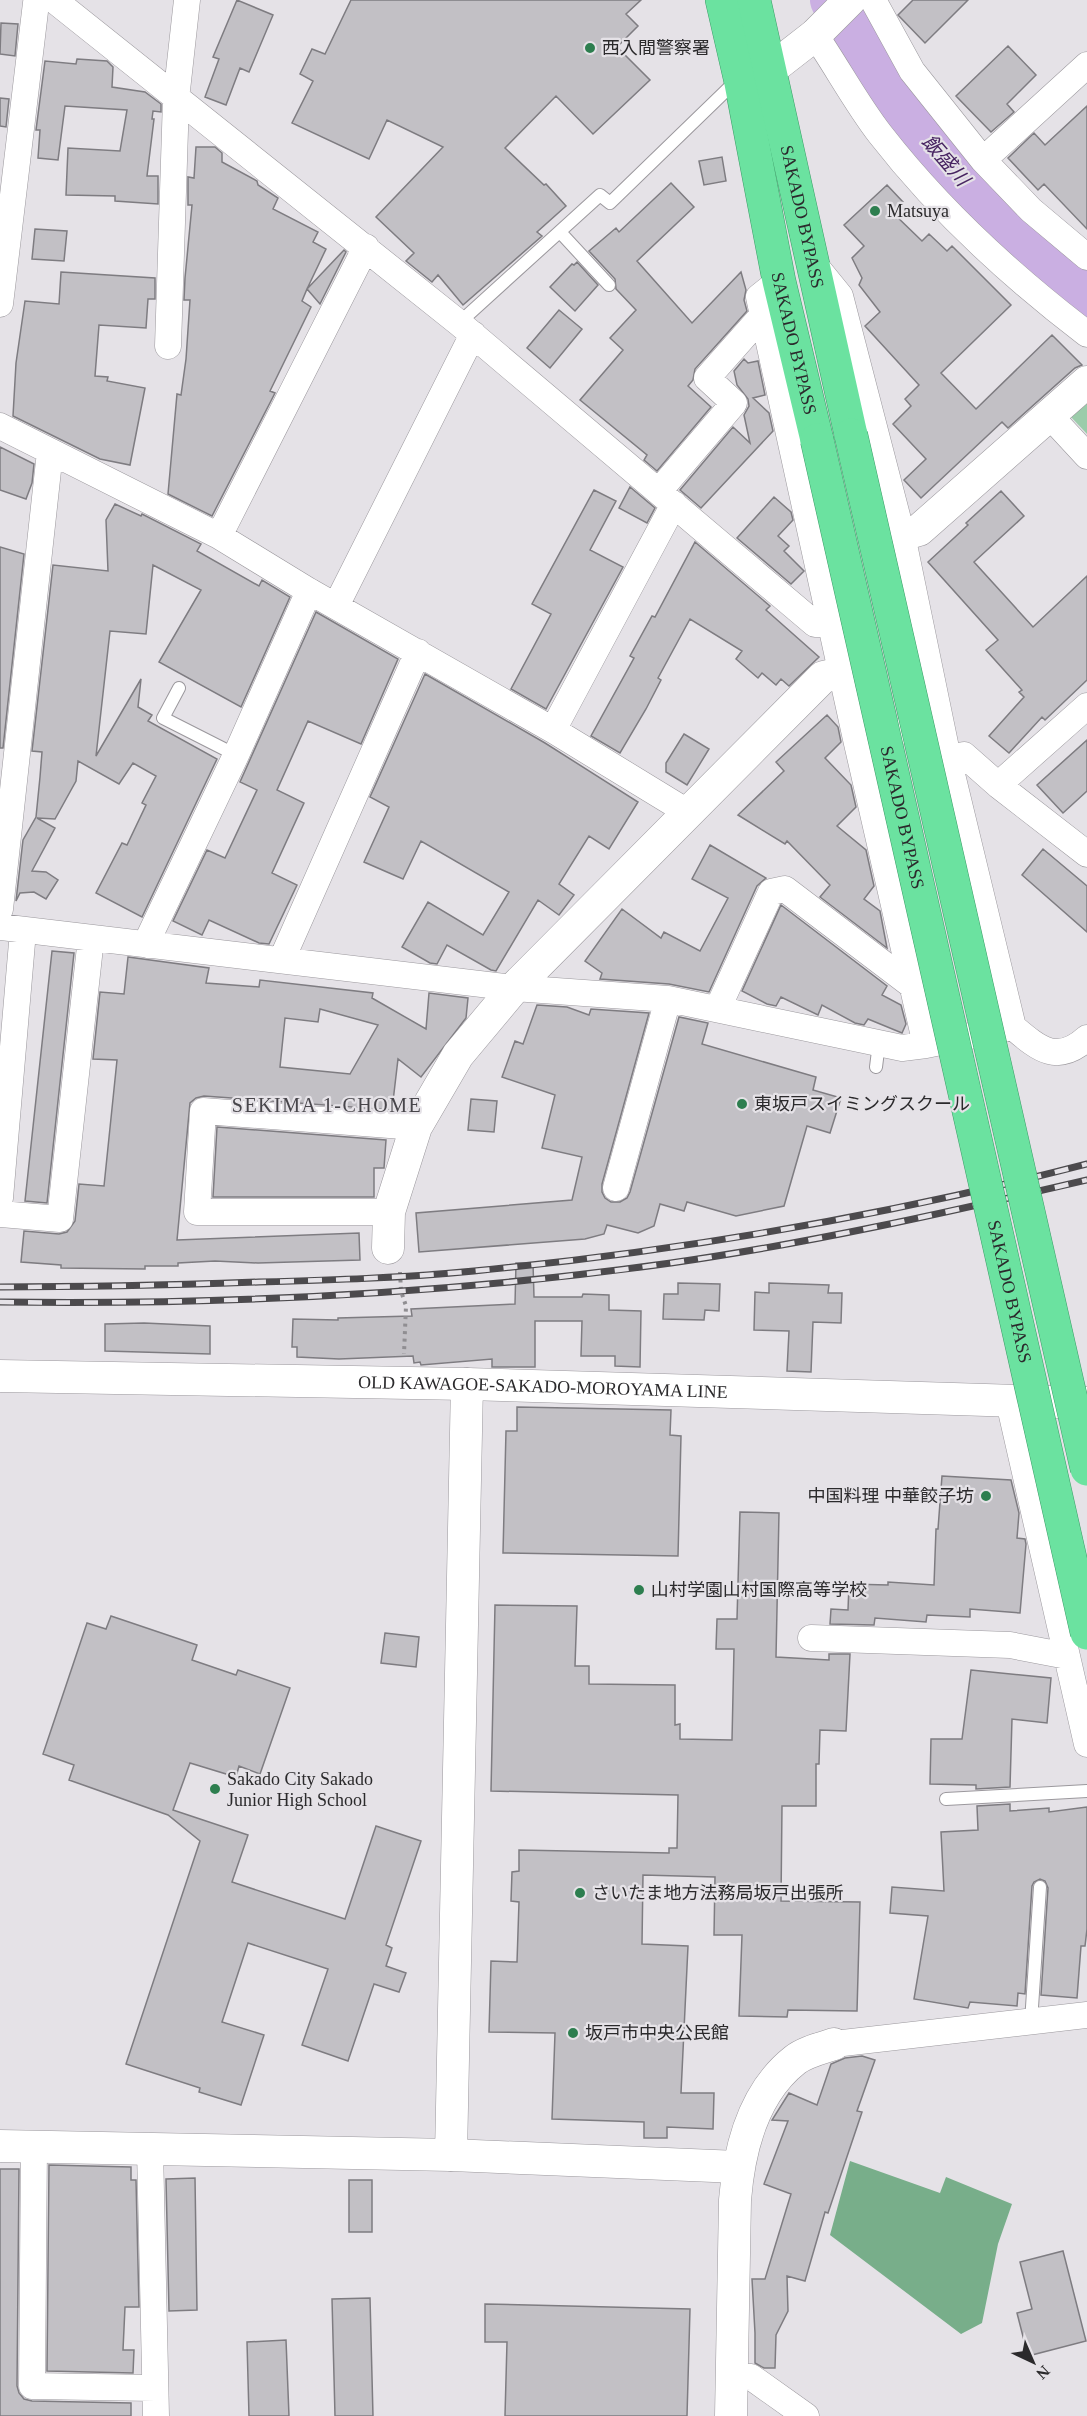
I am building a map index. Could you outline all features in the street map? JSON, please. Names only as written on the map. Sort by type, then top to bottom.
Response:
[{"type":"highway","name":"SAKADO BYPASS","points":[[722,0],[755,74],[814,264],[1087,1469]]},
{"type":"highway","name":"SAKADO BYPASS","points":[[754,0],[755,74],[778,281],[817,440],[1077,1645]]},
{"type":"street","points":[[0,304],[36,3],[39,0]]},
{"type":"street","points":[[54,0],[176,99],[366,247],[667,497],[815,624],[831,622]]},
{"type":"street","points":[[168,346],[176,99],[187,0]]},
{"type":"street","points":[[755,74],[819,31],[850,0]]},
{"type":"street","points":[[873,0],[912,71],[983,160],[1031,210],[1087,257]]},
{"type":"street","points":[[819,31],[880,134],[950,214],[1005,267],[1087,334]]},
{"type":"street","points":[[983,160],[1087,65]]},
{"type":"street","points":[[219,536],[366,247]]},
{"type":"street","points":[[814,264],[840,296],[902,535],[940,725],[1013,1027],[1035,1046],[1055,1053],[1074,1050],[1087,1038]]},
{"type":"street","points":[[778,281],[759,297],[762,315],[926,1046]]},
{"type":"street","points":[[553,730],[667,497],[734,403],[706,378],[762,315]]},
{"type":"street","points":[[336,606],[466,329]]},
{"type":"street","points":[[902,535],[919,530],[1087,382]]},
{"type":"street","points":[[1050,416],[1087,456]]},
{"type":"street","points":[[0,426],[219,536],[309,591],[553,730],[688,813]]},
{"type":"street","points":[[0,909],[50,452]]},
{"type":"street","points":[[148,945],[149,937],[236,755],[309,591]]},
{"type":"street","points":[[282,959],[418,652]]},
{"type":"street","points":[[388,1248],[389,1212],[416,1127],[458,1055],[513,988],[823,677],[841,673]]},
{"type":"street","points":[[998,785],[1087,706]]},
{"type":"street","points":[[856,739],[940,725]]},
{"type":"street","points":[[948,758],[964,755],[998,785],[1087,854]]},
{"type":"street","points":[[718,1008],[771,892],[785,889],[914,987]]},
{"type":"street","points":[[0,1198],[12,929],[513,988],[668,999],[718,1008],[878,1055],[902,1048],[926,1046],[1013,1027]]},
{"type":"street","points":[[0,1214],[60,1219],[91,938]]},
{"type":"street","points":[[616,1188],[668,999]]},
{"type":"street","points":[[389,1212],[197,1212],[202,1111],[416,1127]]},
{"type":"street","name":"OLD KAWAGOE-SAKADO-MOROYAMA LINE","points":[[0,1376],[467,1384],[1009,1402],[1087,1402]]},
{"type":"street","points":[[451,2155],[467,1384]]},
{"type":"street","points":[[1009,1402],[1077,1645],[1087,1744]]},
{"type":"street","points":[[811,1638],[1010,1646],[1077,1645]]},
{"type":"street","points":[[731,2416],[735,2200],[738,2167],[749,2126],[771,2085],[796,2059],[834,2044],[1087,2015]]},
{"type":"street","points":[[0,2146],[451,2155],[738,2167]]},
{"type":"street","points":[[34,2146],[32,2386],[155,2388]]},
{"type":"street","points":[[150,2149],[156,2416]]},
{"type":"street","points":[[732,2376],[751,2377],[806,2416]]},
{"type":"lane","points":[[466,329],[560,232],[600,195],[610,203],[755,74]]},
{"type":"lane","points":[[560,232],[609,285]]},
{"type":"lane","points":[[179,688],[163,718],[236,755]]},
{"type":"lane","points":[[946,1799],[1087,1791]]},
{"type":"lane","points":[[1031,2022],[1040,1887]]},
{"type":"path","points":[[404,1358],[406,1306]]},
{"type":"green space","points":[[1087,403],[1087,434],[1071,417]]},
{"type":"green space","points":[[850,2161],[940,2193],[946,2177],[1012,2204],[998,2244],[982,2323],[961,2334],[830,2235]]},
{"type":"building","points":[[237,0],[273,15],[249,72],[240,68],[226,105],[205,97],[219,59],[213,57]]},
{"type":"building","points":[[351,0],[641,0],[626,14],[638,26],[617,47],[650,80],[593,134],[556,96],[505,148],[544,185],[546,184],[566,206],[537,232],[542,236],[463,305],[438,275],[432,282],[406,261],[414,253],[376,217],[443,147],[387,120],[369,159],[292,123],[313,81],[300,74],[312,49],[325,54]]},
{"type":"building","points":[[913,0],[968,0],[925,43],[898,15]]},
{"type":"building","points":[[1,23],[18,24],[15,56],[0,54]]},
{"type":"building","points":[[1008,46],[1036,75],[1007,104],[1014,112],[991,132],[956,96]]},
{"type":"building","points":[[77,59],[107,61],[113,67],[112,87],[145,92],[161,104],[161,112],[153,111],[147,176],[158,176],[158,204],[115,201],[115,196],[66,195],[68,148],[120,151],[127,110],[65,106],[58,160],[38,158],[40,130],[36,130],[45,61],[76,64]]},
{"type":"building","points":[[0,98],[9,99],[6,127],[0,126]]},
{"type":"building","points":[[1087,106],[1087,229],[1044,184],[1038,190],[1008,158],[1034,133],[1045,145]]},
{"type":"building","points":[[196,147],[215,147],[222,153],[222,162],[257,181],[258,185],[278,198],[273,209],[318,232],[313,242],[326,249],[302,301],[311,307],[270,391],[275,393],[212,516],[168,494],[177,394],[181,395],[186,359],[190,300],[184,300],[192,205],[188,205],[188,177],[194,178]]},
{"type":"building","points":[[722,157],[726,181],[704,185],[699,161]]},
{"type":"building","points":[[671,183],[694,207],[637,261],[692,323],[741,272],[746,290],[744,300],[747,311],[695,369],[693,380],[688,386],[711,407],[657,471],[644,460],[647,455],[580,400],[623,350],[610,338],[636,310],[616,289],[615,279],[589,251],[616,228],[619,232]]},
{"type":"building","points":[[887,185],[903,202],[892,212],[922,241],[929,234],[947,251],[952,246],[1011,305],[941,373],[976,409],[1052,335],[1082,365],[1075,368],[1008,428],[1002,422],[921,498],[904,480],[926,459],[893,424],[911,406],[905,399],[919,385],[865,326],[880,312],[859,285],[862,278],[852,258],[864,246],[844,225]]},
{"type":"building","points":[[35,229],[67,231],[64,261],[32,259]]},
{"type":"building","points":[[344,250],[346,252],[320,304],[307,289]]},
{"type":"building","points":[[577,262],[598,285],[575,311],[550,287],[572,264]]},
{"type":"building","points":[[61,272],[155,278],[155,299],[148,299],[146,328],[99,325],[95,376],[108,377],[107,381],[145,388],[130,465],[100,459],[13,416],[16,363],[25,301],[59,304]]},
{"type":"building","points":[[559,310],[582,329],[550,368],[527,348]]},
{"type":"building","points":[[744,359],[748,363],[758,361],[765,395],[753,398],[769,413],[773,431],[701,508],[680,490],[733,427],[750,443],[744,415],[749,406],[748,399],[737,385],[734,371]]},
{"type":"building","points":[[0,447],[34,464],[32,483],[26,499],[0,490]]},
{"type":"building","points":[[630,487],[655,508],[647,523],[619,508]]},
{"type":"building","points":[[594,490],[616,501],[590,550],[623,567],[546,709],[511,689],[551,614],[532,604]]},
{"type":"building","points":[[1001,491],[1024,516],[974,562],[1033,627],[1087,576],[1087,680],[1045,720],[1042,717],[1009,753],[989,736],[1024,697],[1019,692],[1022,690],[986,650],[998,640],[928,562]]},
{"type":"building","points":[[774,497],[791,512],[793,520],[778,536],[789,546],[784,551],[804,571],[791,584],[737,538]]},
{"type":"building","points":[[115,504],[141,516],[142,514],[201,544],[197,551],[259,586],[262,580],[290,597],[241,707],[159,662],[201,590],[153,565],[146,634],[110,631],[96,756],[141,679],[138,707],[152,715],[148,721],[217,759],[142,917],[96,893],[122,843],[127,845],[146,805],[142,803],[156,776],[133,763],[119,784],[78,761],[76,781],[55,819],[37,818],[55,828],[32,871],[46,872],[58,880],[46,899],[34,892],[20,893],[16,901],[23,840],[36,817],[42,752],[32,751],[53,565],[108,571],[106,520]]},
{"type":"building","points":[[695,542],[770,606],[766,610],[819,657],[789,686],[781,679],[776,685],[762,673],[758,678],[736,659],[742,651],[690,619],[658,678],[661,680],[646,709],[620,753],[591,736],[634,658],[630,656],[652,616],[655,617]]},
{"type":"building","points":[[0,547],[24,554],[3,748],[0,748]]},
{"type":"building","points":[[316,612],[398,659],[361,744],[308,721],[277,790],[304,803],[272,873],[297,885],[269,944],[259,943],[209,920],[202,935],[173,921],[207,850],[225,858],[257,790],[240,782]]},
{"type":"building","points":[[425,674],[545,743],[638,802],[609,849],[589,836],[559,884],[574,895],[559,915],[538,900],[496,971],[447,945],[437,964],[430,963],[402,947],[428,902],[483,935],[509,892],[421,841],[403,879],[364,862],[389,807],[370,797]]},
{"type":"building","points":[[827,715],[838,727],[841,742],[825,758],[851,785],[856,807],[837,826],[866,850],[874,886],[864,899],[880,911],[887,948],[820,897],[830,885],[787,841],[785,844],[738,815],[784,771],[776,762]]},
{"type":"building","points":[[684,734],[709,749],[687,785],[666,772],[666,763]]},
{"type":"building","points":[[1087,740],[1087,791],[1063,813],[1037,785]]},
{"type":"building","points":[[710,845],[766,878],[757,886],[709,992],[669,984],[600,979],[602,973],[585,961],[622,909],[661,938],[664,932],[700,951],[728,898],[692,879]]},
{"type":"building","points":[[1043,849],[1087,886],[1087,932],[1022,875]]},
{"type":"building","points":[[781,905],[887,986],[882,995],[901,1005],[906,1024],[902,1033],[868,1019],[864,1025],[855,1023],[822,1005],[818,1015],[781,997],[776,1006],[767,1004],[742,991]]},
{"type":"building","points":[[52,951],[74,953],[47,1203],[25,1201]]},
{"type":"building","points":[[128,957],[209,968],[206,983],[259,987],[260,980],[373,993],[372,998],[426,1029],[429,993],[468,998],[466,1018],[421,1077],[398,1059],[392,1110],[204,1096],[190,1103],[177,1240],[359,1233],[360,1260],[258,1263],[215,1261],[178,1263],[178,1266],[145,1266],[145,1269],[61,1268],[61,1265],[21,1262],[24,1231],[59,1234],[67,1232],[75,1221],[79,1184],[104,1186],[117,1060],[93,1059],[100,992],[124,994]],"holes":[[[320,1009],[378,1025],[350,1074],[280,1067],[285,1018],[318,1022]]]},
{"type":"building","points":[[537,1005],[567,1007],[589,1015],[591,1009],[649,1013],[602,1184],[605,1198],[611,1202],[620,1202],[627,1198],[630,1192],[679,1017],[708,1023],[702,1044],[816,1077],[813,1090],[841,1098],[830,1133],[807,1126],[784,1206],[736,1216],[687,1202],[684,1211],[660,1204],[654,1226],[638,1233],[607,1225],[604,1234],[585,1239],[419,1252],[416,1213],[572,1200],[582,1157],[542,1148],[555,1095],[502,1077],[515,1041],[523,1044]]},
{"type":"building","points":[[471,1099],[497,1101],[494,1132],[468,1130]]},
{"type":"building","points":[[217,1127],[386,1140],[384,1168],[374,1168],[374,1197],[213,1197]]},
{"type":"building","points":[[516,1263],[533,1263],[534,1297],[609,1295],[609,1310],[641,1311],[640,1367],[615,1366],[615,1356],[581,1356],[582,1321],[535,1321],[535,1367],[492,1367],[492,1359],[421,1365],[420,1362],[414,1363],[413,1356],[339,1359],[297,1357],[297,1347],[292,1347],[293,1319],[338,1320],[338,1318],[412,1316],[411,1309],[515,1304]]},
{"type":"building","points":[[678,1283],[720,1284],[719,1311],[705,1310],[704,1320],[663,1319],[664,1294],[678,1294]]},
{"type":"building","points":[[769,1283],[829,1285],[828,1293],[842,1293],[841,1323],[813,1322],[811,1372],[787,1371],[789,1331],[754,1330],[755,1292],[769,1293]]},
{"type":"building","points":[[105,1324],[210,1326],[210,1354],[105,1351]]},
{"type":"building","points":[[517,1407],[671,1410],[670,1435],[681,1436],[678,1556],[503,1553],[506,1431],[517,1431]]},
{"type":"building","points":[[942,1476],[1011,1480],[1019,1513],[1017,1538],[1025,1539],[1026,1544],[1020,1613],[970,1609],[970,1617],[927,1615],[926,1622],[875,1618],[874,1625],[830,1624],[831,1609],[848,1610],[849,1584],[888,1585],[888,1582],[934,1585],[936,1529],[938,1529]]},
{"type":"building","points":[[740,1512],[779,1513],[776,1657],[829,1660],[829,1654],[850,1654],[846,1731],[820,1730],[819,1764],[816,1764],[816,1806],[782,1806],[781,1901],[860,1902],[857,2011],[788,2010],[787,2017],[739,2016],[742,1935],[714,1935],[715,1877],[643,1875],[642,1944],[688,1946],[681,2093],[714,2093],[713,2129],[667,2127],[667,2138],[644,2138],[644,2122],[552,2119],[555,2033],[489,2032],[491,1961],[517,1962],[519,1902],[511,1901],[512,1872],[519,1871],[519,1850],[669,1853],[669,1848],[677,1848],[678,1795],[491,1791],[495,1605],[577,1606],[575,1666],[589,1666],[589,1684],[675,1685],[675,1725],[680,1724],[680,1739],[732,1740],[734,1649],[716,1649],[717,1619],[737,1619]]},
{"type":"building","points":[[111,1616],[197,1645],[192,1660],[236,1675],[238,1670],[290,1688],[260,1774],[239,1766],[236,1777],[190,1763],[173,1810],[248,1835],[232,1882],[345,1919],[376,1826],[421,1841],[386,1945],[392,1948],[386,1966],[406,1973],[399,1992],[374,1984],[348,2061],[302,2045],[328,1969],[248,1943],[222,2022],[264,2035],[241,2105],[199,2092],[200,2088],[126,2064],[200,1841],[168,1815],[69,1780],[74,1765],[43,1754],[87,1623],[106,1629]]},
{"type":"building","points":[[385,1633],[419,1637],[416,1667],[381,1663]]},
{"type":"building","points":[[971,1670],[1051,1678],[1047,1723],[1012,1719],[1010,1787],[976,1789],[976,1785],[930,1784],[931,1739],[962,1739]]},
{"type":"building","points":[[1010,1804],[1010,1811],[1049,1808],[1049,1812],[1087,1807],[1087,1929],[1085,1946],[1081,1946],[1077,1998],[1041,1995],[1048,1888],[1045,1881],[1040,1879],[1032,1886],[1025,1994],[1018,1993],[1017,2006],[970,2002],[968,2008],[914,1999],[928,1916],[890,1913],[892,1887],[944,1891],[941,1832],[978,1830],[977,1806]]},
{"type":"building","points":[[862,2056],[875,2060],[857,2111],[862,2112],[828,2213],[825,2212],[805,2281],[787,2276],[788,2311],[776,2335],[775,2368],[764,2368],[755,2363],[752,2279],[765,2279],[791,2194],[764,2184],[788,2121],[772,2120],[789,2093],[817,2105],[831,2064],[845,2058]]},
{"type":"building","points":[[49,2165],[131,2167],[131,2180],[136,2180],[139,2307],[125,2307],[123,2350],[134,2350],[133,2373],[47,2371]]},
{"type":"building","points":[[0,2169],[19,2169],[17,2386],[19,2393],[24,2399],[32,2401],[131,2403],[131,2416],[0,2416]]},
{"type":"building","points":[[195,2178],[197,2310],[169,2311],[166,2179]]},
{"type":"building","points":[[349,2180],[372,2180],[372,2232],[349,2232]]},
{"type":"building","points":[[1063,2251],[1086,2341],[1028,2356],[1017,2313],[1032,2309],[1020,2262]]},
{"type":"building","points":[[370,2298],[373,2416],[335,2416],[332,2299]]},
{"type":"building","points":[[485,2304],[690,2309],[687,2416],[505,2416],[507,2342],[485,2342]]},
{"type":"building","points":[[286,2340],[289,2416],[249,2416],[247,2342]]},
{"type":"waterway","name":"飯盛川","points":[[834,0],[895,95],[955,171],[975,194],[1040,257],[1087,295]]},
{"type":"railway","points":[[0,1287],[162,1285],[366,1278],[551,1263],[782,1230],[935,1200],[1087,1164]]},
{"type":"railway","points":[[0,1302],[168,1302],[336,1295],[504,1283],[587,1274],[723,1255],[828,1236],[1087,1180]]},
{"type":"place","name":"西入間警察署","points":[[590,48]]},
{"type":"place","name":"Matsuya","points":[[875,211]]},
{"type":"place","name":"東坂戸スイミングスクール","points":[[742,1104]]},
{"type":"place","name":"中国料理 中華餃子坊","points":[[986,1496]]},
{"type":"place","name":"山村学園山村国際高等学校","points":[[639,1590]]},
{"type":"place","name":"Sakado City Sakado Junior High School","points":[[215,1789]]},
{"type":"place","name":"さいたま地方法務局坂戸出張所","points":[[580,1893]]},
{"type":"place","name":"坂戸市中央公民館","points":[[573,2033]]},
{"type":"district","name":"SEKIMA 1-CHOME","points":[[327,1105]]}]
